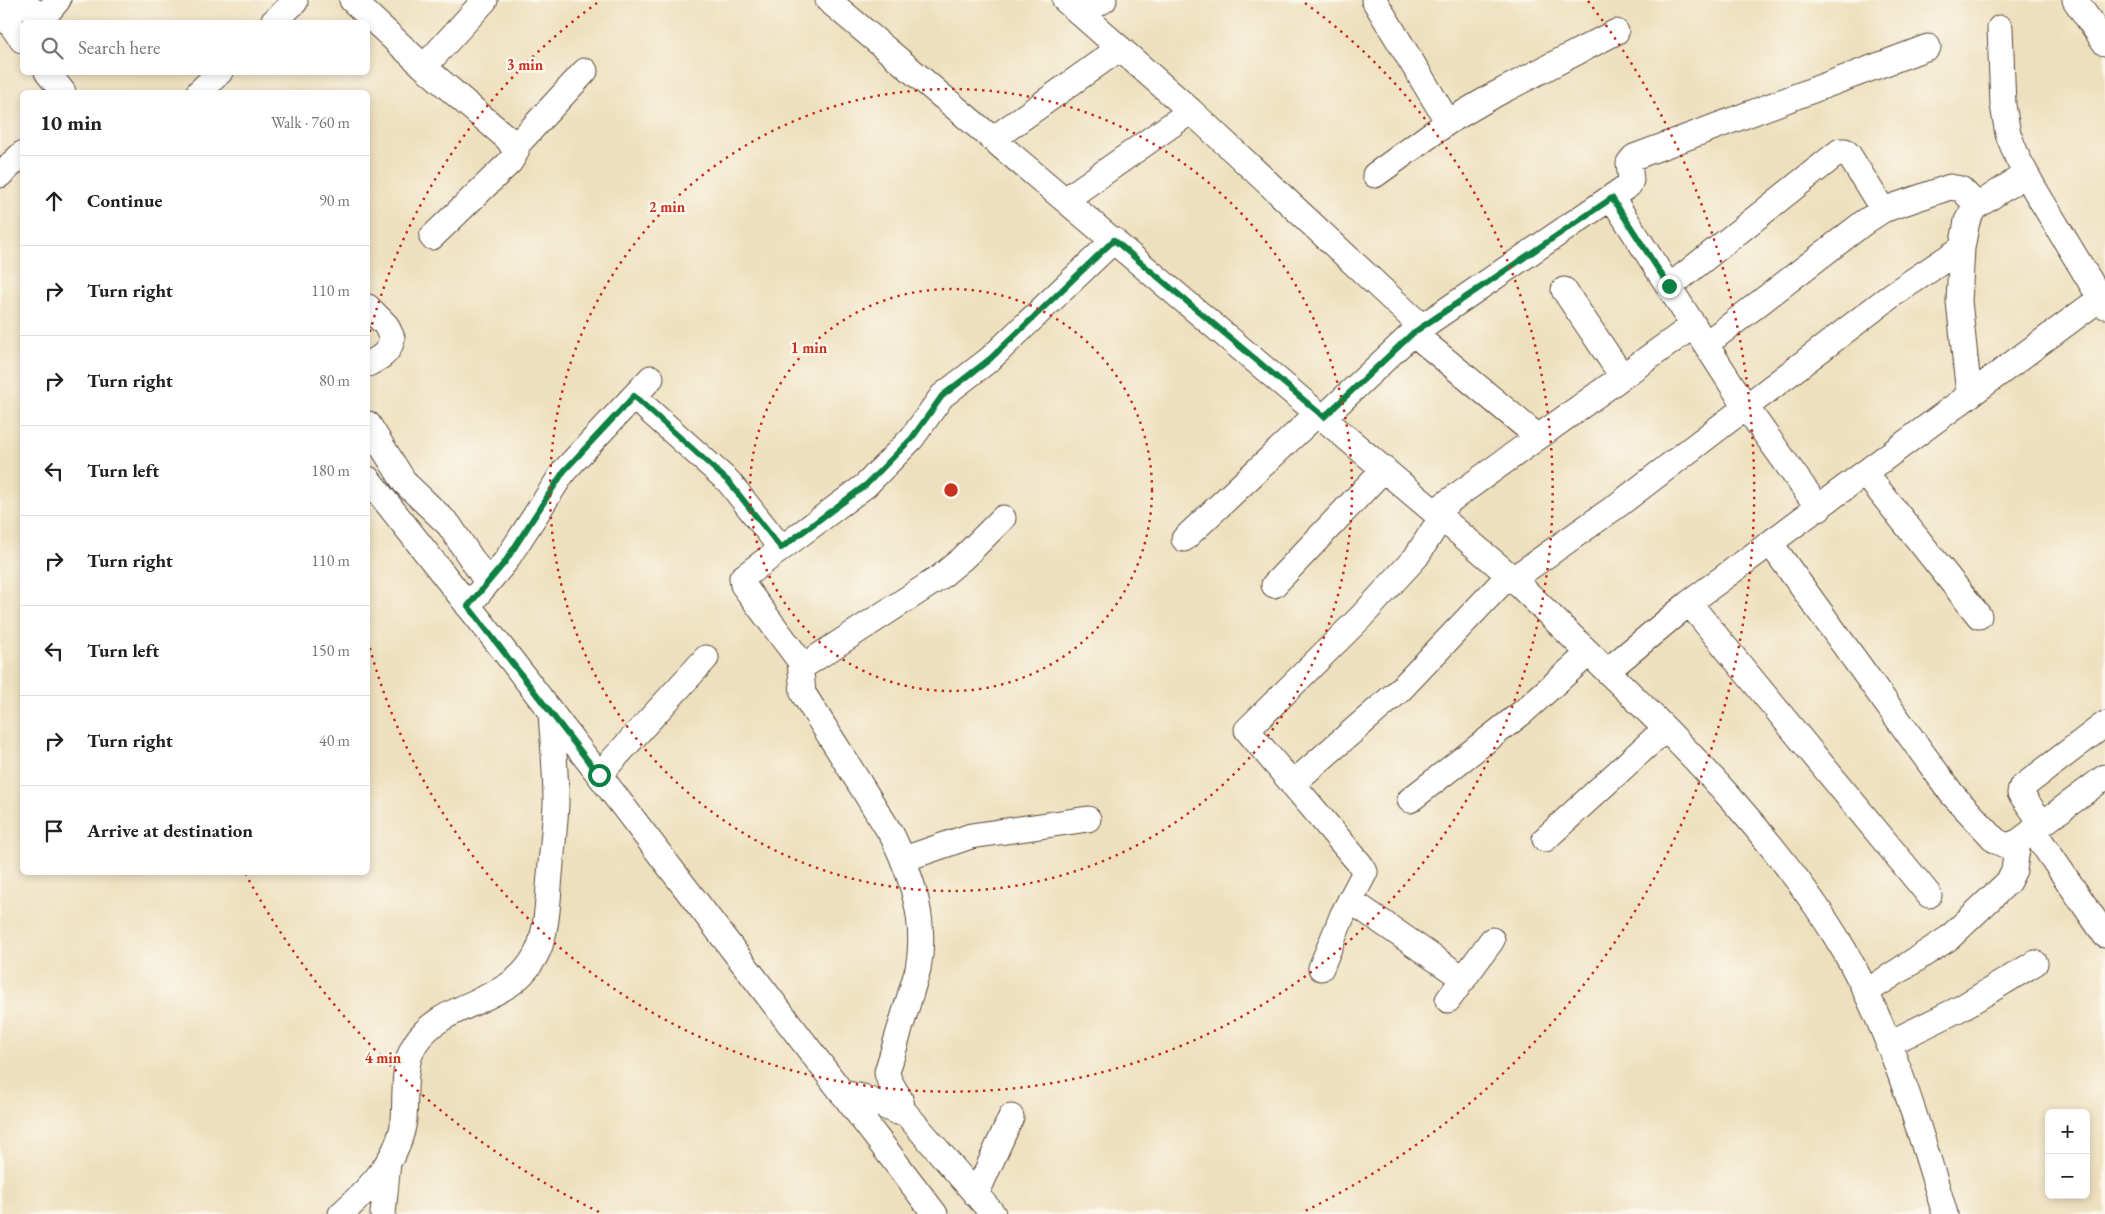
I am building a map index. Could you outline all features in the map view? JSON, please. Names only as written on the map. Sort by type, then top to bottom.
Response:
[{"type":"street","points":[[16,0],[42,11]]},
{"type":"street","points":[[275,20],[295,0]]},
{"type":"street","points":[[352,0],[424,67],[459,95],[516,152],[514,159],[432,237]]},
{"type":"street","points":[[424,67],[485,0]]},
{"type":"street","points":[[828,0],[1511,577],[1665,729],[1744,815],[1787,867],[1844,950],[1866,992],[1911,1104],[1945,1214]]},
{"type":"street","points":[[1073,7],[1104,0]]},
{"type":"street","points":[[1374,0],[1448,122]]},
{"type":"street","points":[[2075,0],[2105,43]]},
{"type":"street","points":[[1073,7],[1191,111],[1417,330],[1537,436]]},
{"type":"street","points":[[0,9],[20,37]]},
{"type":"street","points":[[1607,671],[1689,603],[1819,509],[1969,395],[2103,300],[2026,174],[2008,134],[2003,105],[2000,28]]},
{"type":"street","points":[[1375,175],[1448,122],[1496,94],[1616,32]]},
{"type":"street","points":[[1184,540],[1417,330],[1612,198],[1630,183],[1629,162],[1640,154],[1928,47]]},
{"type":"street","points":[[993,139],[1120,48]]},
{"type":"street","points":[[514,148],[585,71]]},
{"type":"street","points":[[49,75],[61,90]]},
{"type":"street","points":[[201,90],[217,75]]},
{"type":"street","points":[[1065,200],[1191,111]]},
{"type":"street","points":[[1669,286],[1840,151],[1845,151],[1849,155],[1883,210]]},
{"type":"street","points":[[0,176],[20,156]]},
{"type":"street","points":[[1969,395],[1959,300],[1962,248],[1969,215],[1977,205],[2026,174]]},
{"type":"street","points":[[1321,968],[1350,900],[1362,880],[1364,868],[1249,733],[1248,729],[1361,616],[1416,557],[1438,515],[1537,436],[1622,376],[1700,335],[1883,210],[1950,187],[1961,189],[1977,205]]},
{"type":"street","points":[[1612,198],[1746,406],[1819,509]]},
{"type":"street","points":[[993,1214],[902,1109],[902,1104],[888,1082],[887,1072],[918,969],[922,938],[920,916],[904,859],[874,804],[803,693],[801,683],[802,667],[742,581],[744,575],[866,485],[912,438],[942,396],[990,359],[1114,240]]},
{"type":"street","points":[[1292,784],[1400,690],[1511,577],[1618,505],[1892,295],[1962,248]]},
{"type":"street","points":[[1564,290],[1622,376]]},
{"type":"street","points":[[370,308],[386,325],[392,338],[389,349],[370,363]]},
{"type":"street","points":[[468,606],[505,562],[560,476],[651,378]]},
{"type":"street","points":[[634,396],[729,482],[781,548]]},
{"type":"street","points":[[370,427],[405,483],[449,525],[487,582]]},
{"type":"street","points":[[1274,585],[1384,469]]},
{"type":"street","points":[[1865,474],[1979,616]]},
{"type":"street","points":[[370,482],[599,775],[935,1214]]},
{"type":"street","points":[[802,667],[939,578],[963,558],[1003,518]]},
{"type":"street","points":[[1771,544],[1952,794],[1996,841],[2007,846],[2031,832],[2105,777]]},
{"type":"street","points":[[1689,603],[1929,895]]},
{"type":"street","points":[[1410,800],[1523,712],[1589,653]]},
{"type":"street","points":[[599,775],[706,658]]},
{"type":"street","points":[[341,1214],[370,1186],[388,1162],[401,1137],[407,1068],[414,1045],[432,1026],[513,982],[534,959],[542,940],[547,916],[556,804],[551,713]]},
{"type":"street","points":[[2105,724],[2020,788],[2031,832],[2105,935]]},
{"type":"street","points":[[1546,839],[1665,729]]},
{"type":"street","points":[[904,859],[971,836],[1088,819]]},
{"type":"street","points":[[1866,992],[1949,938],[2008,882],[2031,832]]},
{"type":"street","points":[[1350,900],[1464,979]]},
{"type":"street","points":[[1448,1000],[1492,940]]},
{"type":"street","points":[[1888,1044],[1961,1008],[2035,963]]},
{"type":"street","points":[[842,1093],[863,1097],[897,1112],[902,1109]]},
{"type":"street","points":[[976,1195],[1011,1117]]},
{"type":"street","points":[[383,1214],[388,1162]]},
{"type":"route","points":[[599,775],[468,606],[505,562],[564,471],[634,396],[729,482],[781,548],[844,504],[889,464],[912,438],[942,396],[990,359],[1114,240],[1324,417],[1413,333],[1612,198],[1669,286]]}]
